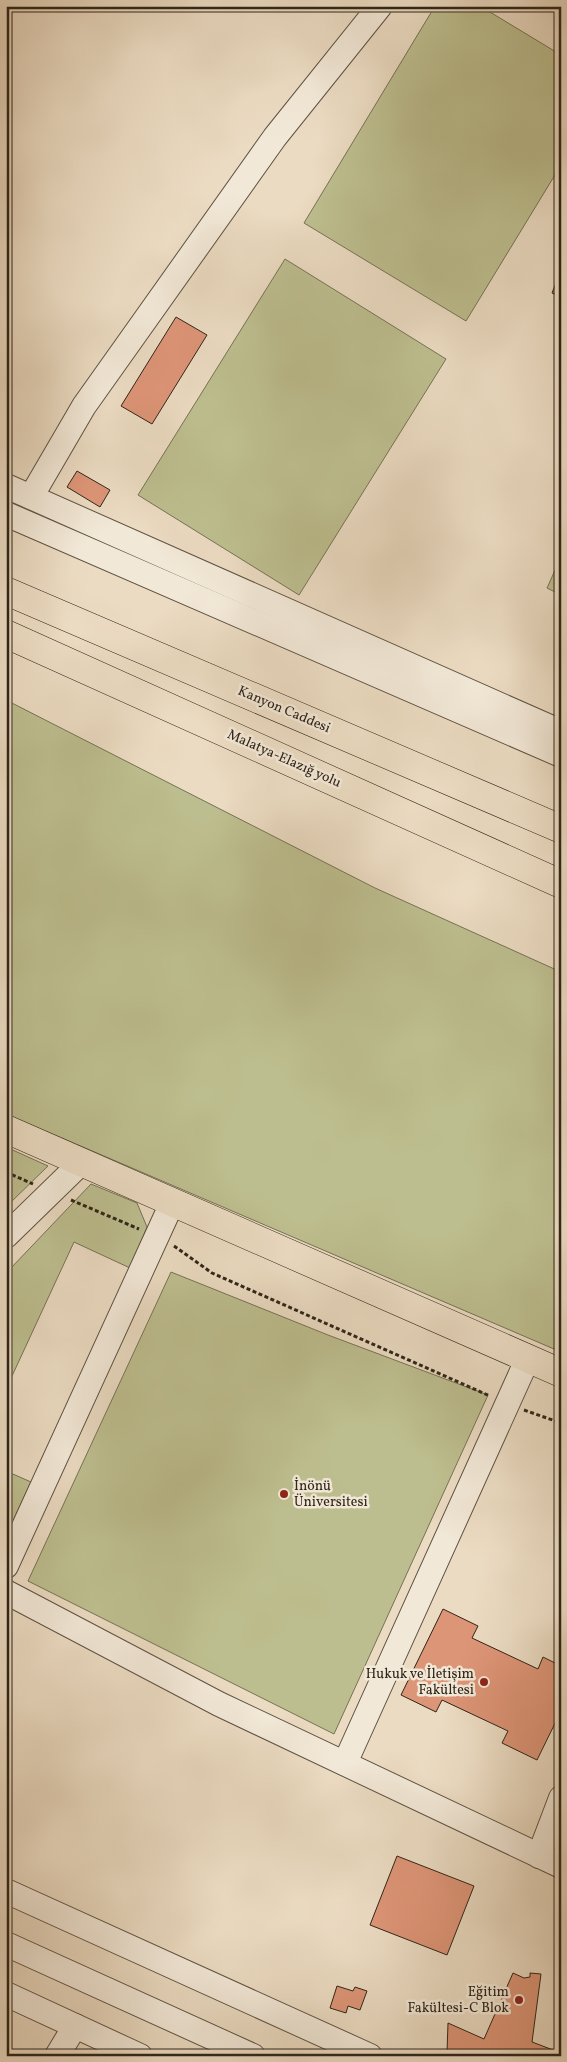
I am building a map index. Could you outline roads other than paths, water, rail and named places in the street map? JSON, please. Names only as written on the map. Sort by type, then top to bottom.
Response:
[{"type":"main road","name":"Kanyon Caddesi","points":[[6,591],[561,830]]},
{"type":"main road","name":"Malatya-Elazığ yolu","points":[[6,634],[561,884]]},
{"type":"main road","points":[[6,1129],[561,1373]]},
{"type":"street","points":[[31,497],[84,406],[275,137],[380,6]]},
{"type":"street","points":[[6,486],[561,732]]},
{"type":"street","points":[[6,514],[561,755]]},
{"type":"street","points":[[8,1231],[82,1162]]},
{"type":"street","points":[[6,1566],[173,1201]]},
{"type":"street","points":[[345,1763],[528,1358]]},
{"type":"street","points":[[6,1592],[219,1704],[561,1866]]},
{"type":"street","points":[[539,1856],[561,1798]]},
{"type":"street","points":[[6,1891],[370,2056]]},
{"type":"street","points":[[6,1944],[253,2056]]},
{"type":"street","points":[[6,1994],[140,2056]]},
{"type":"street","points":[[57,2056],[75,2026]]},
{"type":"place","name":"İnönü Üniversitesi","points":[[284,1494]]},
{"type":"place","name":"Hukuk ve İletişim Fakültesi","points":[[484,1682]]},
{"type":"place","name":"Eğitim Fakültesi-C Blok","points":[[519,2000]]}]
